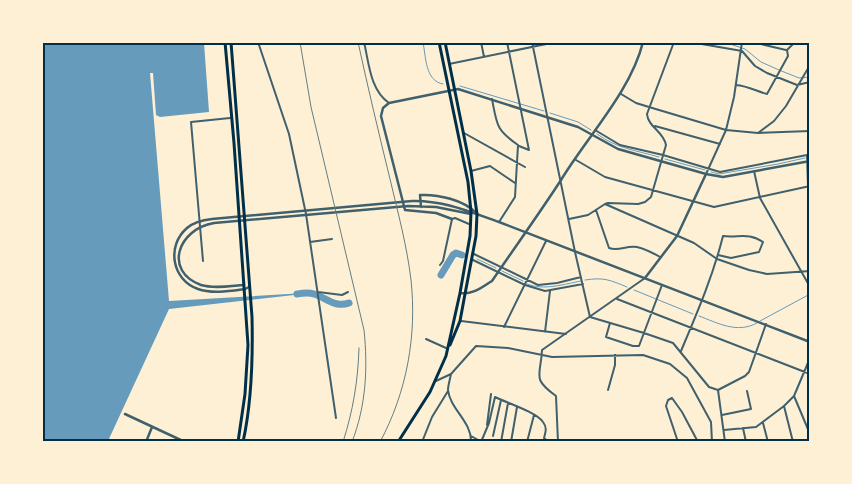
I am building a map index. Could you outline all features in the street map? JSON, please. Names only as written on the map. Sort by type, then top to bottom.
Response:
[{"type":"highway","points":[[439,42],[468,182],[471,211],[471,226],[460,293],[448,349]]},
{"type":"highway","points":[[398,442],[436,381],[454,338],[460,321],[473,254],[477,214],[464,133],[445,42]]},
{"type":"highway","points":[[231,43],[251,304],[250,394],[243,442]]},
{"type":"highway","points":[[225,44],[248,345],[245,394],[238,442]]},
{"type":"street","points":[[258,42],[289,134],[306,214],[336,418]]},
{"type":"street","points":[[364,42],[375,88],[382,98],[389,103]]},
{"type":"street","points":[[481,42],[484,56]]},
{"type":"street","points":[[492,99],[497,125],[502,134],[529,150],[508,42]]},
{"type":"street","points":[[532,42],[590,317]]},
{"type":"street","points":[[449,64],[556,42]]},
{"type":"street","points":[[460,293],[465,294],[475,291],[492,281],[576,160],[619,93],[634,68],[643,42]]},
{"type":"street","points":[[569,219],[588,215],[605,204],[645,202],[651,197],[666,145],[665,138],[648,120],[649,108],[674,42]]},
{"type":"street","points":[[690,42],[742,51],[755,66],[767,73],[797,85],[810,82]]},
{"type":"street","points":[[558,442],[556,396],[544,387],[539,378],[542,350],[617,299],[644,278],[677,236],[726,130],[742,51],[742,42]]},
{"type":"street","points":[[752,42],[787,50]]},
{"type":"street","points":[[787,50],[795,42]]},
{"type":"street","points":[[736,84],[767,94],[788,56],[787,50]]},
{"type":"street","points":[[758,133],[774,122],[786,106],[810,64]]},
{"type":"street","points":[[471,226],[444,214],[405,210],[381,116],[383,108],[389,103],[454,89],[548,116],[578,127],[618,149],[706,174],[724,177],[808,161]]},
{"type":"street","points":[[619,93],[649,108],[726,130],[758,133],[809,131],[810,124]]},
{"type":"street","points":[[203,262],[191,122],[237,118]]},
{"type":"street","points":[[652,126],[720,144]]},
{"type":"street","points":[[576,160],[605,177],[714,208],[809,186],[808,155],[720,172],[620,145],[595,130]]},
{"type":"street","points":[[464,133],[524,168]]},
{"type":"street","points":[[499,222],[515,197],[518,145]]},
{"type":"street","points":[[471,171],[490,166],[515,183]]},
{"type":"street","points":[[754,171],[760,198],[810,287]]},
{"type":"street","points":[[421,212],[420,196],[437,196],[477,214],[810,342]]},
{"type":"street","points":[[245,287],[210,292],[190,285],[180,275],[174,256],[176,246],[188,227],[201,221],[212,219],[412,201],[434,201],[471,211]]},
{"type":"street","points":[[605,204],[694,243],[717,259],[767,274],[810,271]]},
{"type":"street","points":[[250,287],[212,287],[195,282],[182,268],[179,258],[181,247],[186,237],[194,230],[214,223],[408,206],[471,211]]},
{"type":"street","points":[[596,210],[609,248],[620,250],[626,247],[636,247],[660,257]]},
{"type":"street","points":[[440,265],[444,261],[452,219]]},
{"type":"street","points":[[681,351],[703,300],[723,236],[746,235],[762,242],[759,252],[731,258],[718,255]]},
{"type":"street","points":[[310,242],[332,239]]},
{"type":"street","points":[[504,327],[546,240]]},
{"type":"street","points":[[473,254],[538,285],[581,278]]},
{"type":"street","points":[[472,260],[525,286],[545,291],[583,284]]},
{"type":"street","points":[[610,323],[606,338],[639,346],[662,284]]},
{"type":"street","points":[[545,332],[550,290]]},
{"type":"street","points":[[318,292],[342,295],[348,292]]},
{"type":"street","points":[[617,299],[810,374]]},
{"type":"street","points":[[590,317],[673,343],[708,387],[718,390],[749,372],[764,323]]},
{"type":"street","points":[[460,321],[566,334]]},
{"type":"street","points":[[426,339],[448,349]]},
{"type":"street","points":[[436,381],[451,374],[476,346],[508,348],[552,356],[643,355],[670,364],[686,378],[711,422],[712,442]]},
{"type":"street","points":[[608,390],[615,365],[614,356]]},
{"type":"street","points":[[724,430],[756,426],[763,423],[784,406],[794,396],[810,358]]},
{"type":"street","points":[[422,442],[432,417],[448,391],[451,374]]},
{"type":"street","points":[[718,390],[725,442]]},
{"type":"street","points":[[448,391],[471,436],[471,442]]},
{"type":"street","points":[[722,415],[751,410],[747,391]]},
{"type":"street","points":[[487,428],[490,394]]},
{"type":"street","points":[[794,396],[810,434]]},
{"type":"street","points":[[471,436],[481,442],[487,428],[495,397],[542,420],[546,429],[544,438],[549,442]]},
{"type":"street","points":[[678,442],[666,406],[668,400],[672,398],[698,442]]},
{"type":"street","points":[[493,436],[501,400]]},
{"type":"street","points":[[501,442],[508,403]]},
{"type":"street","points":[[784,406],[793,442]]},
{"type":"street","points":[[511,442],[517,407]]},
{"type":"street","points":[[125,414],[185,442]]},
{"type":"street","points":[[527,442],[534,415]]},
{"type":"street","points":[[763,423],[768,442]]},
{"type":"street","points":[[146,442],[152,427]]},
{"type":"street","points":[[743,428],[746,442]]},
{"type":"water","points":[[42,43],[204,43],[209,112],[160,117],[156,115],[153,73],[150,73],[169,301],[305,293],[169,309],[108,441],[43,441]]},
{"type":"waterway","points":[[423,42],[427,67],[433,78],[443,84]]},
{"type":"waterway","points":[[724,42],[745,49],[761,62],[779,70],[799,78],[810,77]]},
{"type":"waterway","points":[[460,86],[544,111]]},
{"type":"waterway","points":[[550,113],[578,122],[591,130]]},
{"type":"waterway","points":[[597,134],[620,146],[659,157]]},
{"type":"waterway","points":[[711,172],[719,174],[805,158]]},
{"type":"waterway","points":[[665,159],[705,170]]},
{"type":"waterway","points":[[441,275],[453,255],[456,253],[462,255]]},
{"type":"waterway","points":[[477,259],[496,268]]},
{"type":"waterway","points":[[502,271],[523,281]]},
{"type":"waterway","points":[[585,280],[607,280],[627,287]]},
{"type":"waterway","points":[[527,284],[547,287],[581,281]]},
{"type":"waterway","points":[[634,290],[693,314]]},
{"type":"waterway","points":[[297,294],[312,293],[335,303],[349,303]]},
{"type":"waterway","points":[[760,321],[810,294]]},
{"type":"waterway","points":[[699,316],[720,324],[742,328],[757,323]]},
{"type":"railway","points":[[300,42],[311,107],[364,330],[366,358],[365,387],[357,428],[352,442]]},
{"type":"railway","points":[[358,42],[405,242],[411,280],[412,321],[408,363],[397,403],[380,442]]},
{"type":"railway","points":[[343,442],[354,396],[359,348]]}]
